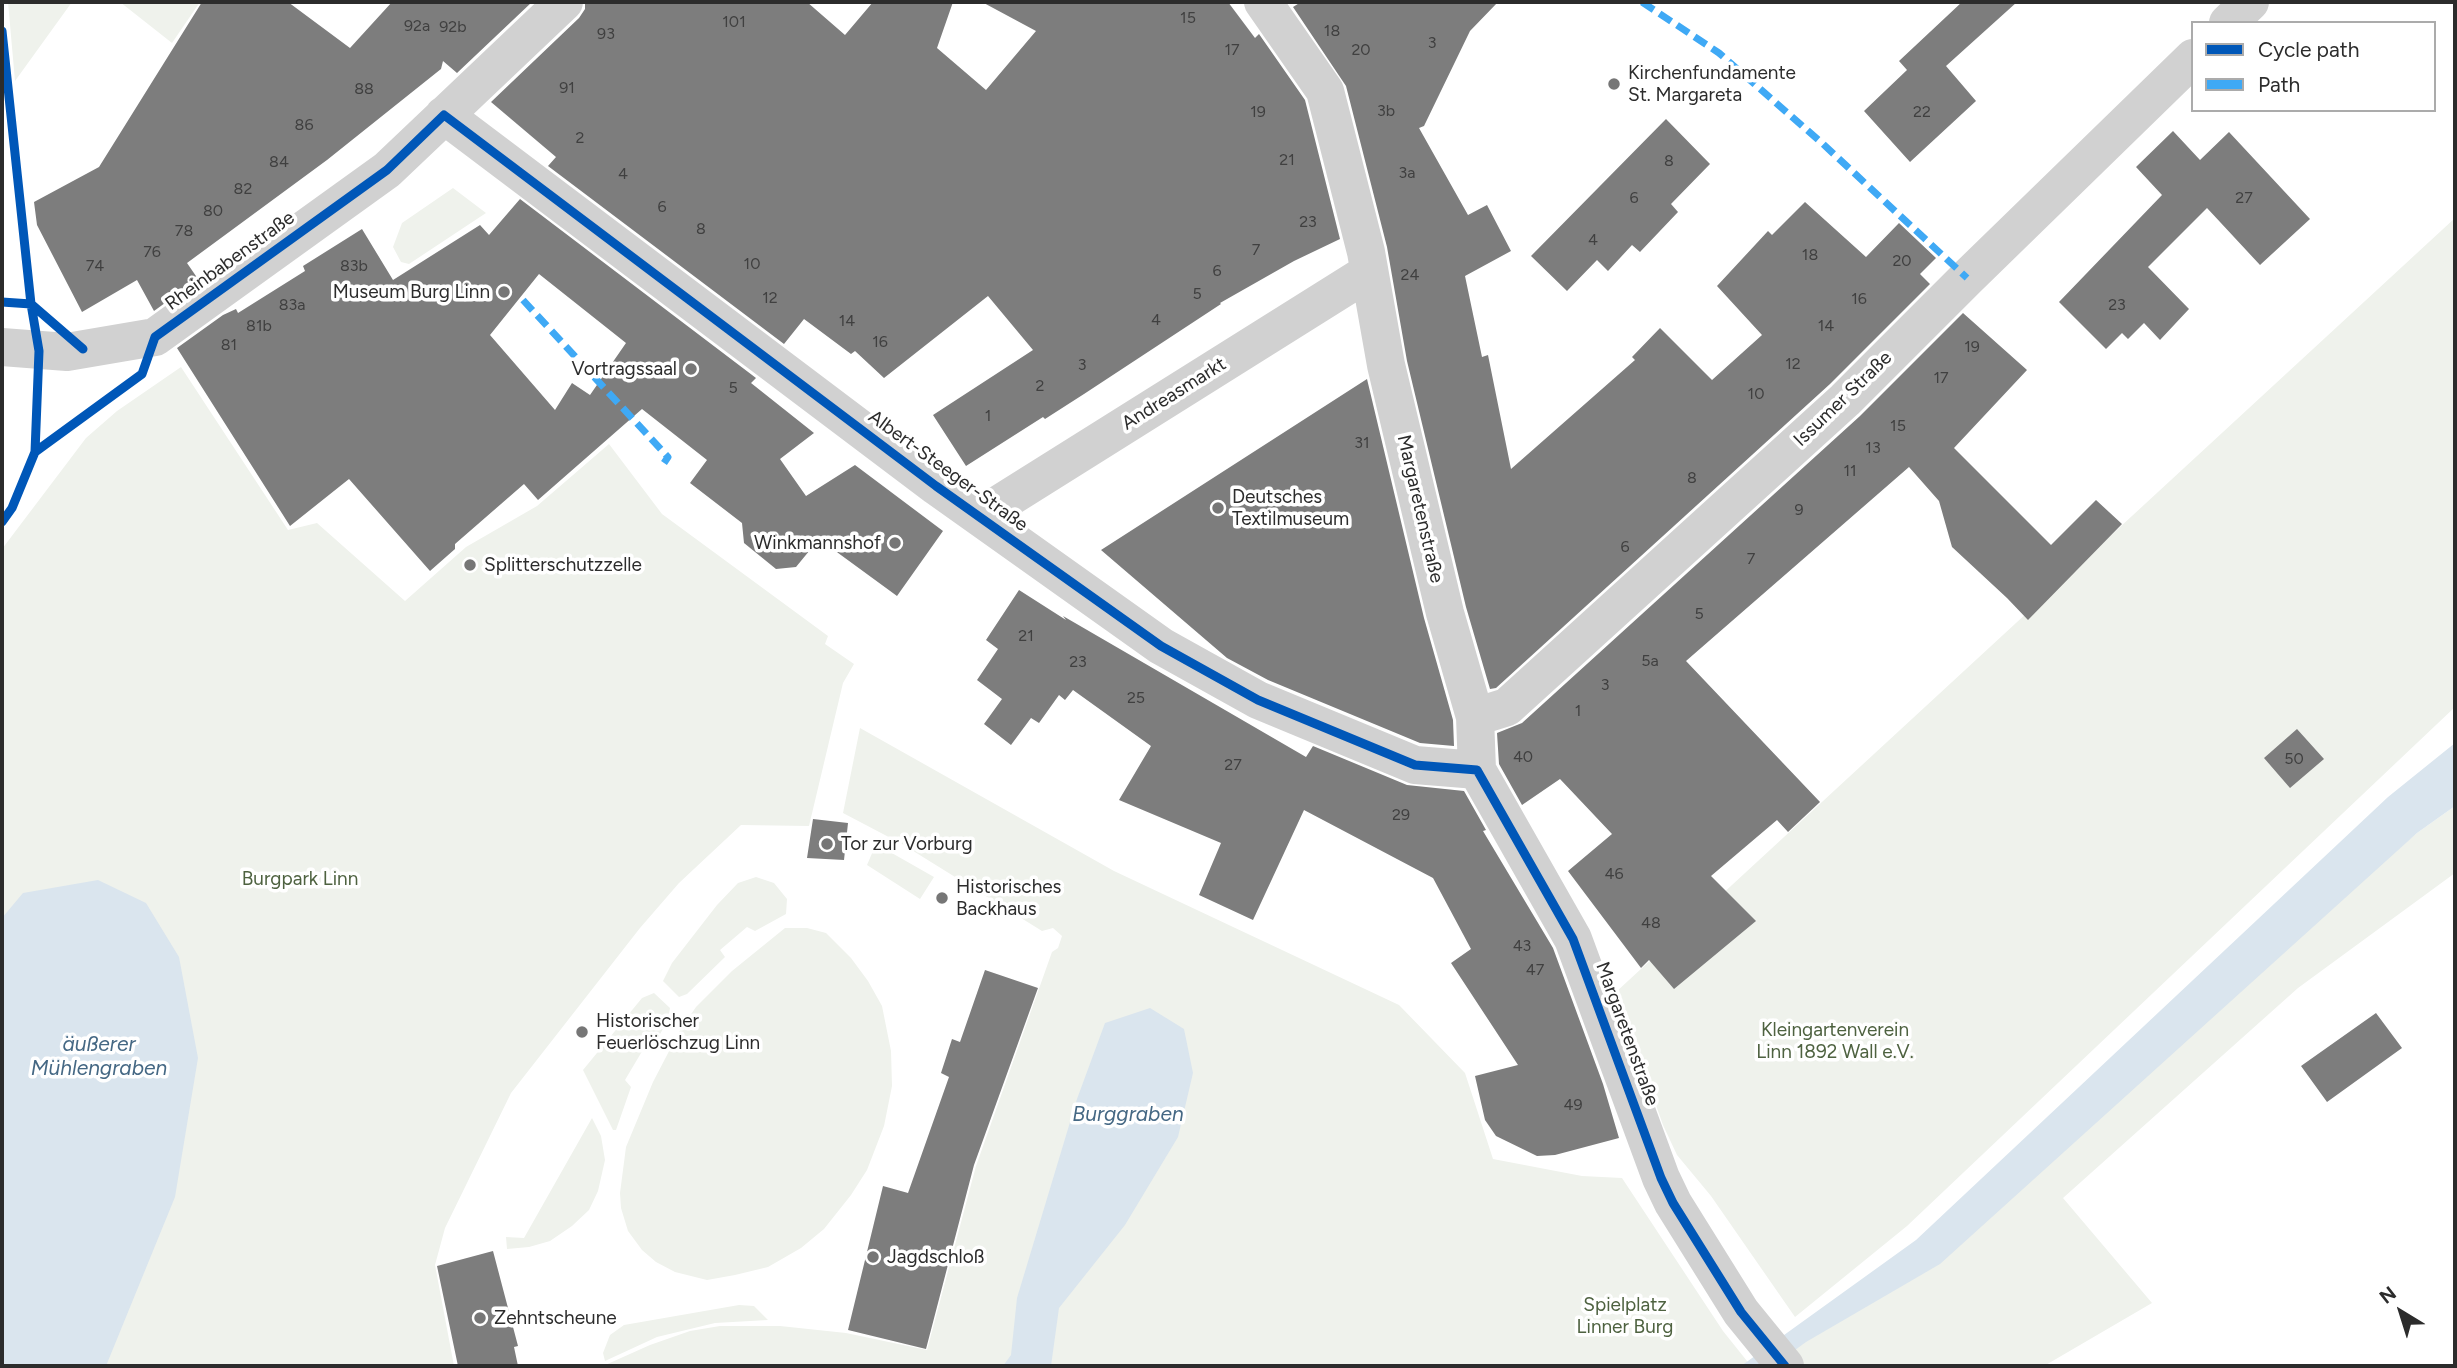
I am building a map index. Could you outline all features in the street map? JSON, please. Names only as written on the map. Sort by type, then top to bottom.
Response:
[{"type":"street","name":"Rheinbabenstraße","points":[[2,347],[67,352],[155,337],[387,170],[564,2]]},
{"type":"street","name":"Margaretenstraße","points":[[1263,2],[1325,91],[1363,241],[1386,365],[1444,613],[1475,717],[1477,770],[1573,939],[1661,1178],[1673,1203],[1741,1312],[1785,1366]]},
{"type":"street","points":[[2230,21],[2250,2]]},
{"type":"street","name":"Issumer Straße","points":[[1475,717],[1507,707],[1845,400],[2191,60]]},
{"type":"street","name":"Albert-Steeger-Straße","points":[[444,116],[936,486],[1161,646],[1258,700],[1415,765],[1477,770]]},
{"type":"street","name":"Andreasmarkt","points":[[980,516],[1368,272]]},
{"type":"green space","points":[[8,2],[72,2],[15,81]]},
{"type":"green space","points":[[120,2],[200,2],[172,43]]},
{"type":"green space","points":[[453,188],[486,213],[409,264],[401,262],[393,247],[402,223]]},
{"type":"green space","name":"Kleingartenverein Linn 1892 Wall e.V.","points":[[2455,218],[2455,707],[1907,1226],[1795,1317],[1711,1196],[1677,1155],[1663,1125],[1616,992]]},
{"type":"green space","name":"Burgpark Linn","points":[[181,367],[288,530],[317,523],[405,601],[466,547],[537,506],[609,444],[662,514],[828,636],[825,644],[854,664],[843,683],[809,826],[741,825],[679,883],[640,928],[511,1093],[445,1228],[435,1265],[454,1366],[2,1366],[2,549],[86,438],[117,411]]},
{"type":"green space","name":"Spielplatz Linner Burg","points":[[860,728],[1114,871],[1399,1005],[1465,1073],[1493,1159],[1582,1176],[1622,1178],[1723,1331],[1751,1366],[603,1366],[690,1331],[720,1326],[780,1326],[846,1333],[927,1350],[976,1166],[1052,952],[1058,948],[1062,936],[1053,928],[1042,931],[902,844],[843,813]]},
{"type":"green space","points":[[2455,806],[2455,873],[2298,988],[2063,1198],[2152,1303],[2044,1366],[1800,1366],[1790,1353],[2417,833]]},
{"type":"green space","points":[[876,844],[934,877],[920,899],[867,865]]},
{"type":"green space","points":[[756,877],[774,883],[787,899],[786,914],[755,931],[747,927],[720,950],[725,957],[687,994],[679,997],[663,981],[672,963],[717,905],[738,883]]},
{"type":"green space","points":[[785,928],[807,928],[826,933],[851,958],[882,1006],[891,1051],[892,1086],[884,1126],[867,1170],[851,1195],[824,1229],[801,1248],[768,1267],[735,1275],[707,1280],[675,1272],[656,1262],[642,1250],[628,1231],[621,1208],[620,1193],[626,1147],[653,1082],[679,1032],[696,1007],[732,971]]},
{"type":"green space","points":[[654,993],[670,1008],[668,1020],[651,1050],[644,1048],[625,1080],[631,1087],[616,1130],[613,1130],[583,1070],[642,998]]},
{"type":"green space","points":[[592,1118],[601,1136],[605,1160],[598,1191],[589,1210],[550,1241],[507,1249],[506,1237],[524,1238]]},
{"type":"green space","points":[[739,1305],[754,1306],[768,1320],[715,1323],[657,1337],[605,1361],[603,1353],[610,1335],[624,1325]]},
{"type":"water","points":[[2455,743],[2455,806],[2417,833],[1940,1264],[1806,1342],[1773,1366],[1741,1366],[1916,1240],[2388,797]]},
{"type":"water","name":"äußerer Mühlengraben","points":[[98,880],[146,903],[179,957],[198,1058],[175,1197],[106,1366],[2,1366],[2,918],[23,893]]},
{"type":"water","name":"Burggraben","points":[[1150,1008],[1184,1029],[1193,1073],[1178,1137],[1125,1225],[1059,1308],[1051,1366],[1003,1366],[1011,1355],[1017,1298],[1077,1099],[1105,1023]]},
{"type":"building","points":[[202,2],[288,2],[350,48],[392,2],[532,2],[457,73],[443,61],[441,69],[327,160],[187,263],[198,279],[154,311],[137,280],[82,312],[37,225],[34,202],[99,167]]},
{"type":"building","points":[[585,2],[807,2],[845,35],[873,2],[953,2],[937,48],[986,90],[1036,31],[982,2],[1228,2],[1255,38],[1259,34],[1305,100],[1340,239],[1294,261],[1220,303],[1084,394],[966,466],[933,415],[1033,350],[988,296],[884,378],[855,351],[851,354],[804,319],[784,344],[548,166],[556,157],[491,102],[579,18],[585,9]]},
{"type":"building","points":[[1301,2],[1498,2],[1470,31],[1424,126],[1419,128],[1468,215],[1487,205],[1511,251],[1465,276],[1482,357],[1488,355],[1511,469],[1635,360],[1632,357],[1660,328],[1712,380],[1762,335],[1717,286],[1768,231],[1772,235],[1805,202],[1866,257],[1899,223],[1936,258],[1920,274],[1930,284],[1830,384],[1496,688],[1490,689],[1466,607],[1407,361],[1387,247],[1346,86],[1293,7]]},
{"type":"building","points":[[1962,2],[2017,2],[1946,66],[1976,101],[1910,162],[1864,111],[1907,70],[1899,61]]},
{"type":"building","points":[[1666,119],[1710,164],[1671,204],[1678,212],[1640,252],[1632,245],[1608,271],[1597,260],[1567,291],[1531,256]]},
{"type":"building","points":[[2173,131],[2200,160],[2229,132],[2310,219],[2260,265],[2207,208],[2148,267],[2189,309],[2160,340],[2144,323],[2128,339],[2122,333],[2106,349],[2059,302],[2162,195],[2136,167]]},
{"type":"building","points":[[520,199],[756,378],[751,383],[814,433],[780,459],[806,496],[855,465],[943,531],[897,596],[819,539],[796,567],[776,569],[744,543],[742,523],[690,483],[707,460],[642,409],[538,500],[524,484],[455,544],[455,549],[430,571],[349,479],[290,526],[177,348],[223,315],[236,309],[238,313],[305,271],[303,266],[362,229],[393,280],[480,225],[489,235]],"holes":[[[539,274],[626,343],[590,395],[572,383],[555,410],[490,335]]]},
{"type":"building","points":[[1963,313],[2027,370],[1954,448],[2051,545],[2096,500],[2122,524],[2028,620],[1952,547],[1939,501],[1909,467],[1686,661],[1820,802],[1788,832],[1777,820],[1711,876],[1756,921],[1674,989],[1649,960],[1641,968],[1568,871],[1612,834],[1560,779],[1522,805],[1499,764],[1497,733],[1522,723],[1860,416]]},
{"type":"building","points":[[1367,379],[1424,618],[1453,720],[1454,746],[1420,743],[1268,680],[1227,658],[1101,550]]},
{"type":"building","points":[[1019,590],[1066,620],[1063,616],[1306,757],[1313,746],[1407,785],[1464,791],[1486,830],[1483,831],[1553,948],[1603,1084],[1619,1138],[1555,1155],[1537,1156],[1496,1136],[1485,1120],[1475,1076],[1518,1065],[1451,963],[1471,949],[1433,878],[1304,810],[1253,920],[1199,895],[1221,843],[1119,800],[1151,746],[1073,690],[1065,700],[1059,695],[1039,723],[1031,718],[1011,745],[984,724],[1002,699],[977,680],[998,649],[986,640]]},
{"type":"building","points":[[2297,729],[2324,759],[2290,788],[2264,758]]},
{"type":"building","name":"Tor zur Vorburg","points":[[813,819],[848,823],[844,860],[807,858]]},
{"type":"building","points":[[985,970],[1038,988],[974,1165],[926,1349],[848,1330],[883,1186],[908,1193],[949,1077],[941,1073],[952,1039],[960,1042]]},
{"type":"building","points":[[2376,1013],[2402,1048],[2327,1102],[2301,1066]]},
{"type":"building","name":"Zehntscheune","points":[[493,1251],[518,1346],[514,1347],[518,1366],[458,1366],[437,1266]]},
{"type":"marked path","points":[[1642,2],[1719,53],[1823,144],[1967,278]]},
{"type":"marked path","points":[[523,300],[668,457],[664,463]]},
{"type":"cycle path","points":[[2,31],[31,304],[39,351],[35,452],[12,508],[2,522]]},
{"type":"cycle path","points":[[35,452],[142,374],[155,337],[387,170],[444,115],[936,486],[1161,646],[1258,700],[1415,765],[1477,770],[1573,939],[1661,1178],[1673,1203],[1741,1312],[1785,1366]]},
{"type":"cycle path","points":[[2,302],[31,304],[83,349]]},
{"type":"place","name":"Kirchenfundamente St. Margareta","points":[[1614,84]]},
{"type":"place","name":"Museum Burg Linn","points":[[504,292]]},
{"type":"place","name":"Vortragssaal","points":[[691,369]]},
{"type":"place","name":"Deutsches Textilmuseum","points":[[1218,508]]},
{"type":"place","name":"Winkmannshof","points":[[895,543]]},
{"type":"place","name":"Splitterschutzzelle","points":[[470,565]]},
{"type":"place","name":"Tor zur Vorburg","points":[[827,844]]},
{"type":"place","name":"Historisches Backhaus","points":[[942,898]]},
{"type":"place","name":"Historischer Feuerlöschzug Linn","points":[[582,1032]]},
{"type":"place","name":"Jagdschloß","points":[[873,1257]]},
{"type":"place","name":"Zehntscheune","points":[[480,1318]]}]
